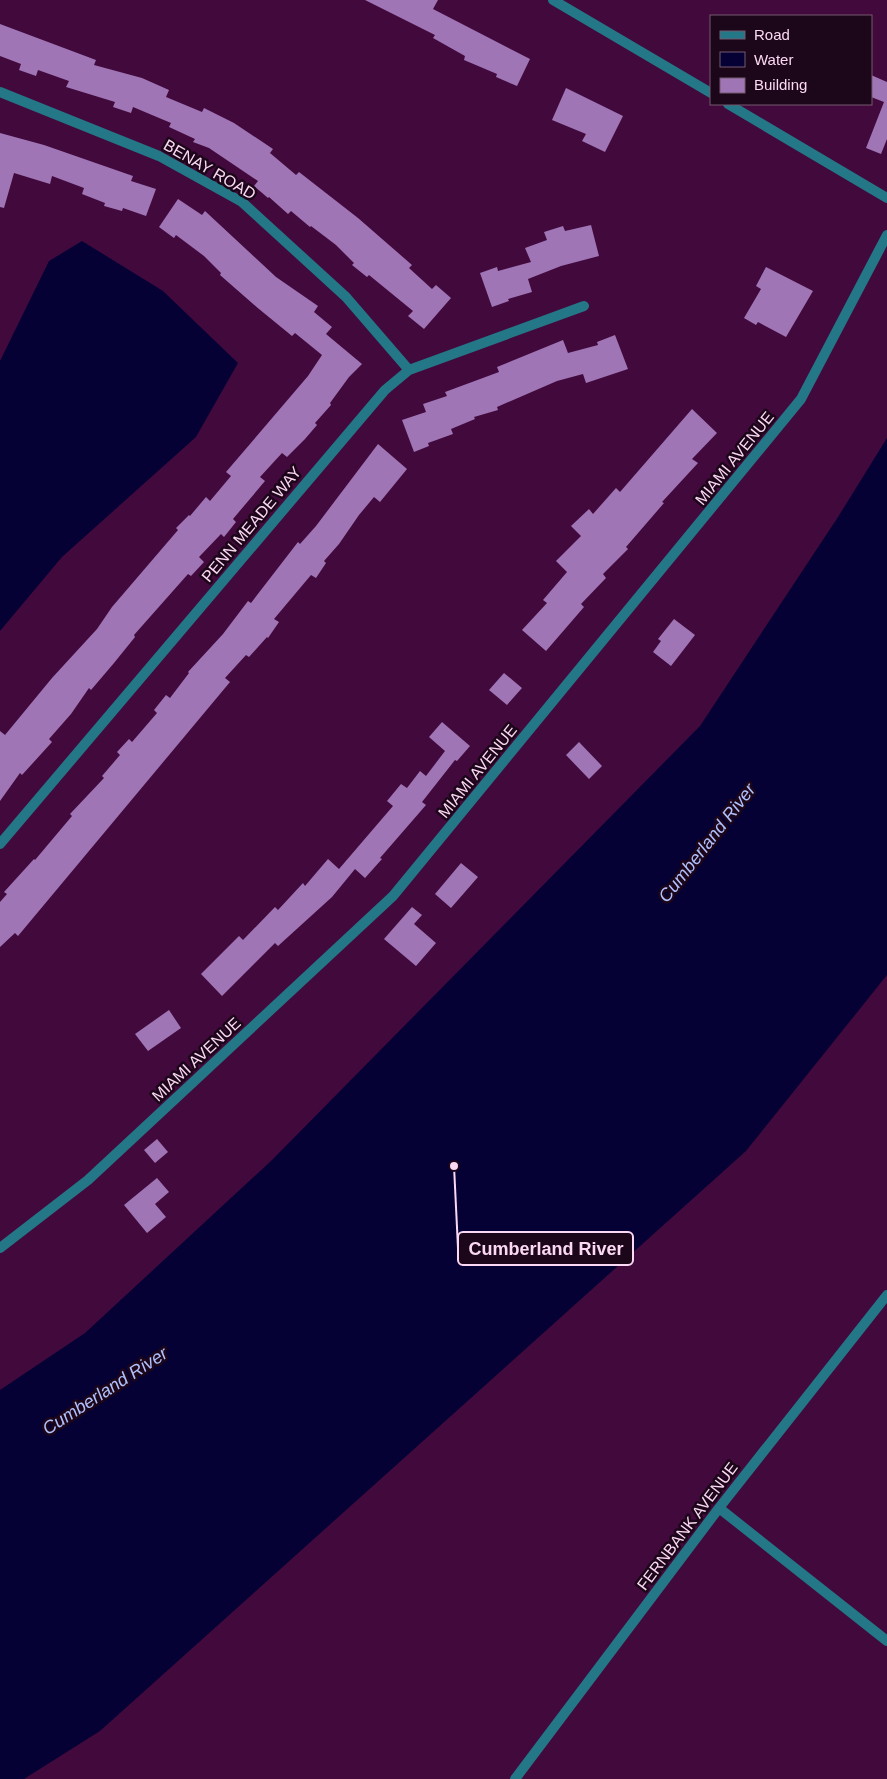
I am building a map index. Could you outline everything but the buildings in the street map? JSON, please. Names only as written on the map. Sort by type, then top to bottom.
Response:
[{"type":"street","points":[[553,0],[710,92]]},
{"type":"street","name":"BENAY ROAD","points":[[0,92],[158,156],[242,202],[346,297],[409,370]]},
{"type":"street","points":[[730,105],[887,198]]},
{"type":"street","name":"MIAMI AVENUE","points":[[0,1248],[88,1180],[393,896],[801,399],[887,235]]},
{"type":"street","name":"PENN MEADE WAY","points":[[0,844],[385,390],[409,370],[584,306]]},
{"type":"street","name":"FERNBANK AVENUE","points":[[515,1779],[719,1508],[887,1294]]},
{"type":"street","points":[[719,1508],[887,1641]]},
{"type":"water","points":[[82,241],[163,291],[238,363],[196,437],[62,557],[0,631],[0,361],[49,261]]},
{"type":"water","points":[[887,438],[887,975],[746,1151],[100,1731],[24,1779],[0,1779],[0,1390],[85,1333],[272,1160],[700,726],[838,517]]},
{"type":"place","name":"Cumberland River","points":[[454,1166]]}]
